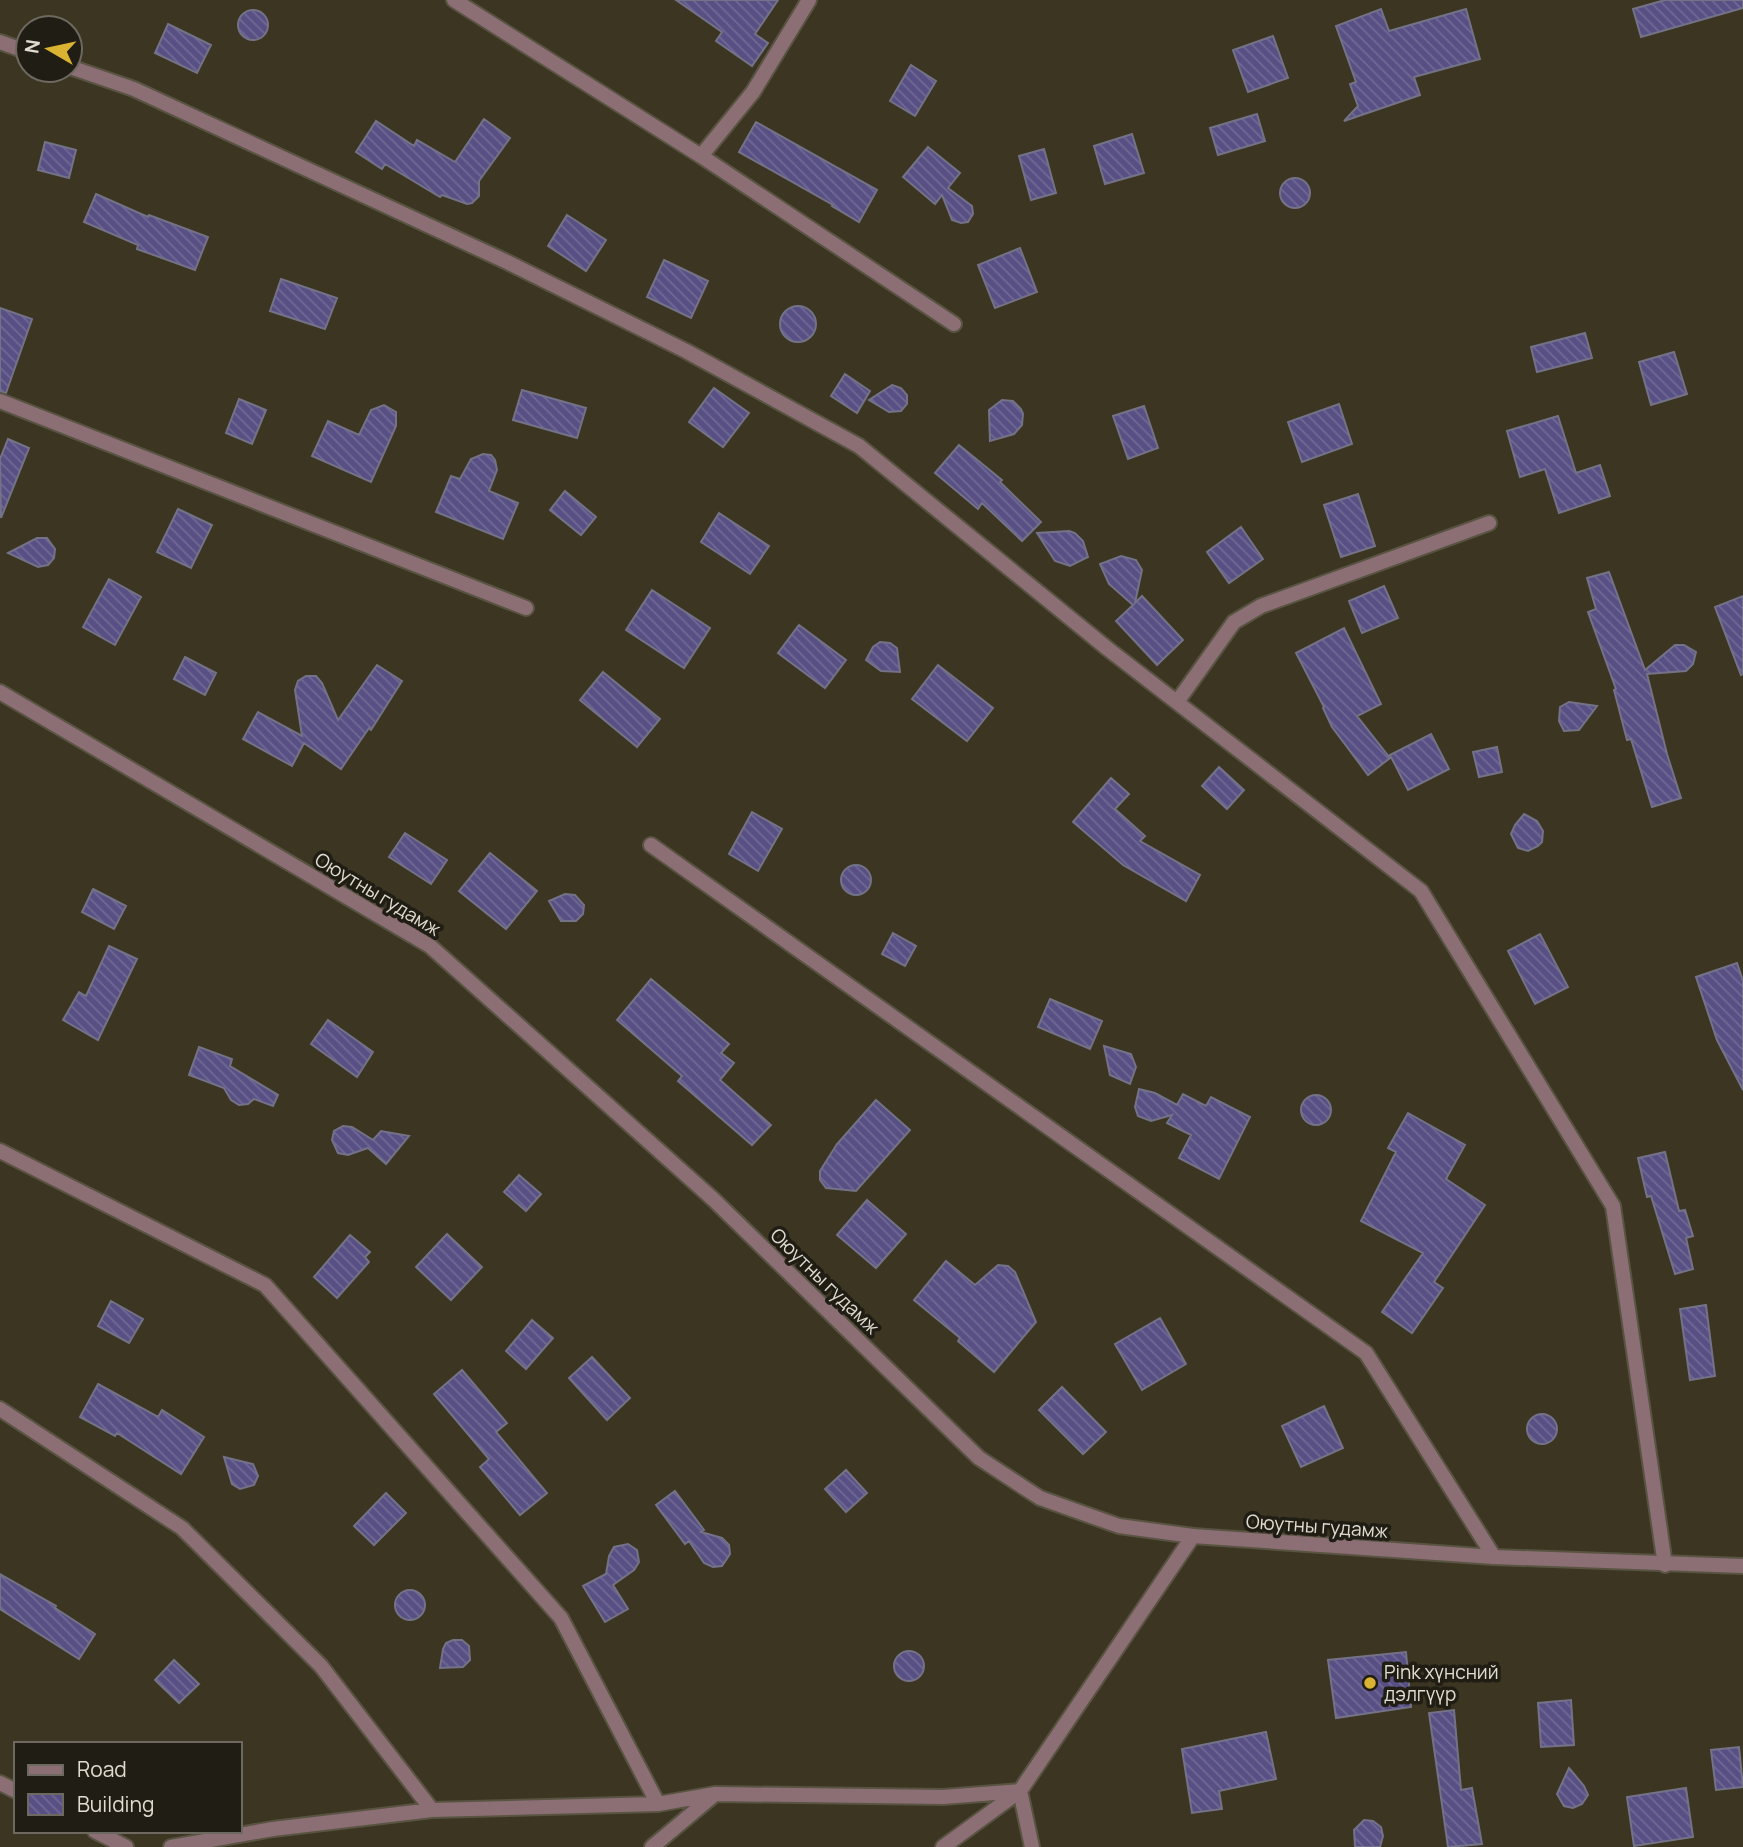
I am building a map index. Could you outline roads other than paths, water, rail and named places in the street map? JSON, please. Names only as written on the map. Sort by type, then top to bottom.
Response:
[{"type":"street","points":[[454,0],[701,156],[954,324]]},
{"type":"street","points":[[701,156],[753,92],[809,0]]},
{"type":"street","points":[[84,71],[134,89],[505,261],[685,351],[859,446],[1177,702],[1421,891],[1613,1206],[1665,1565]]},
{"type":"street","points":[[0,401],[526,608]]},
{"type":"street","points":[[1177,702],[1234,622],[1261,606],[1489,523]]},
{"type":"street","name":"Оюутны гудамж","points":[[0,692],[430,946],[713,1199],[979,1458],[1040,1498],[1119,1526],[1193,1536],[1494,1558],[1743,1566]]},
{"type":"street","points":[[651,845],[1366,1353],[1494,1558]]},
{"type":"street","points":[[0,1151],[265,1285],[561,1618],[658,1804]]},
{"type":"street","points":[[0,1409],[182,1528],[321,1666],[432,1810]]},
{"type":"street","points":[[943,1847],[1020,1791],[1193,1536]]},
{"type":"street","points":[[171,1847],[273,1829],[432,1810],[658,1804],[715,1794],[943,1797],[1020,1791]]},
{"type":"street","points":[[1020,1791],[1032,1847]]},
{"type":"street","points":[[652,1847],[715,1794]]},
{"type":"street","points":[[99,1833],[126,1847]]},
{"type":"place","name":"Pink хүнсний дэлгүүр","points":[[1370,1683]]}]
